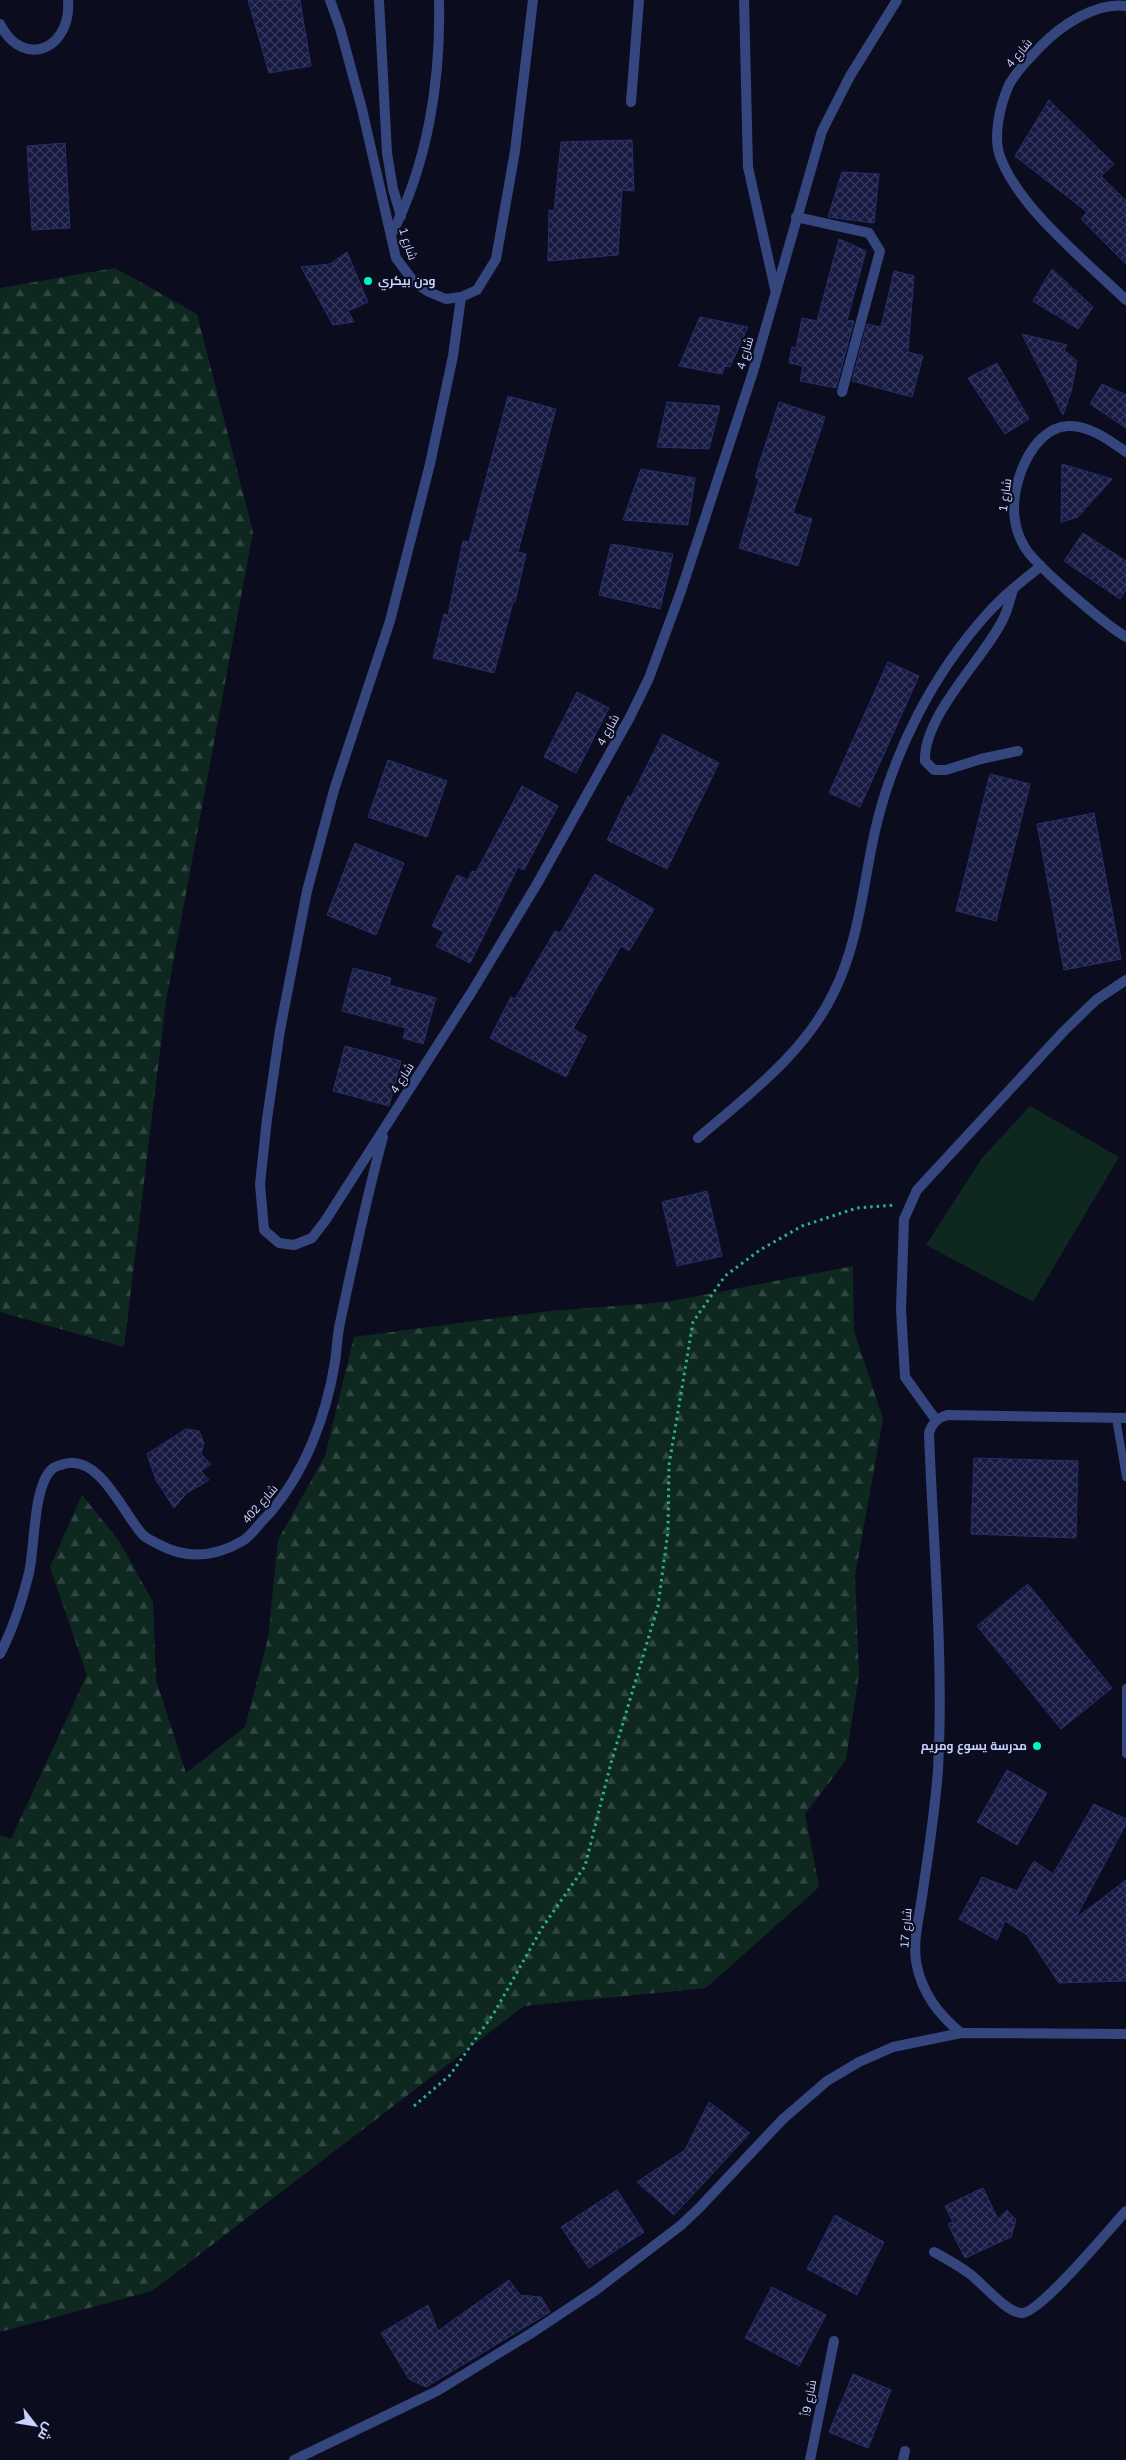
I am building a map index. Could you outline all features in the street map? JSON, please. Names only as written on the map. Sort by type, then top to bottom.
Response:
[{"type":"street","points":[[0,24],[16,44],[30,50],[47,48],[56,42],[64,29],[68,0]]},
{"type":"street","name":"شارع 1","points":[[330,0],[340,28],[362,109],[396,258],[414,282],[429,292],[446,299],[461,297]]},
{"type":"street","points":[[379,0],[387,153],[393,189],[401,216]]},
{"type":"street","points":[[391,235],[401,216],[418,168],[429,120],[440,32],[439,0]]},
{"type":"street","points":[[461,297],[477,290],[496,259],[515,151],[533,0]]},
{"type":"street","points":[[631,102],[639,0]]},
{"type":"street","points":[[744,0],[748,167],[776,293]]},
{"type":"street","name":"شارع 4","points":[[461,297],[453,356],[432,455],[390,621],[334,790],[307,890],[283,1012],[267,1119],[260,1184],[262,1226],[279,1243],[286,1245],[312,1238],[386,1126],[537,884],[649,678],[682,591],[753,372],[822,131],[850,76],[897,0]]},
{"type":"street","name":"شارع 4","points":[[1126,6],[1112,4],[1079,17],[1049,38],[1030,58],[1010,84],[1000,119],[998,143],[1000,158],[1010,177],[1029,204],[1126,300]]},
{"type":"street","points":[[796,217],[869,233],[880,251],[842,392]]},
{"type":"street","name":"شارع 1","points":[[1126,452],[1093,431],[1068,426],[1056,428],[1042,436],[1032,450],[1018,483],[1015,520],[1024,547],[1040,566],[1126,637]]},
{"type":"street","points":[[698,1138],[768,1078],[796,1048],[819,1018],[834,992],[856,924],[880,811],[908,732],[969,636],[988,613],[1040,566]]},
{"type":"street","points":[[1014,588],[1001,624],[935,723],[924,748],[925,761],[934,770],[946,770],[982,759],[1018,752]]},
{"type":"street","points":[[1121,1418],[947,1415],[936,1420],[906,1378],[901,1310],[904,1219],[918,1190],[1064,1031],[1096,1000],[1126,980]]},
{"type":"street","name":"شارع 402","points":[[0,1654],[11,1632],[29,1572],[34,1526],[43,1480],[53,1467],[70,1462],[85,1465],[99,1476],[112,1491],[144,1536],[165,1548],[186,1556],[204,1555],[245,1539],[280,1501],[296,1479],[320,1422],[335,1363],[339,1326],[356,1257],[364,1204],[386,1126]]},
{"type":"street","name":"شارع 17","points":[[936,1420],[929,1433],[939,1647],[939,1741],[937,1790],[915,1944],[920,1978],[927,1994],[936,2009],[961,2033]]},
{"type":"street","points":[[294,2460],[437,2391],[530,2334],[596,2290],[680,2226],[717,2191],[783,2119],[827,2082],[859,2062],[893,2047],[961,2033],[1126,2034]]},
{"type":"street","points":[[934,2252],[969,2273],[1012,2310],[1021,2313],[1030,2312],[1058,2287],[1126,2211]]},
{"type":"street","name":"شارع 9أ","points":[[810,2460],[834,2341]]},
{"type":"lane","points":[[1121,1418],[1126,1476]]},
{"type":"lane","points":[[1126,1688],[1126,1754]]},
{"type":"path","points":[[414,2106],[450,2074],[494,2013],[542,1928],[585,1866],[610,1763],[658,1606],[668,1531],[670,1465],[693,1322],[725,1276],[760,1250],[802,1226],[857,1208],[910,1204]]},
{"type":"green space","points":[[115,268],[197,314],[253,532],[166,1001],[124,1347],[0,1312],[0,288]]},
{"type":"green space","points":[[1030,1106],[1119,1157],[1033,1302],[926,1245],[982,1158]]},
{"type":"green space","points":[[853,1266],[854,1331],[883,1419],[855,1576],[859,1674],[846,1760],[805,1814],[819,1887],[706,1988],[524,2006],[152,2291],[0,2332],[0,1835],[11,1839],[87,1675],[50,1567],[82,1495],[119,1541],[153,1602],[156,1680],[186,1773],[245,1727],[268,1638],[278,1540],[325,1456],[354,1337],[550,1311],[667,1302]]},
{"type":"building","points":[[248,0],[300,0],[311,66],[269,73]]},
{"type":"building","points":[[1049,100],[1114,164],[1101,176],[1126,201],[1126,264],[1081,219],[1087,212],[1015,156]]},
{"type":"building","points":[[632,140],[634,191],[622,190],[618,255],[548,261],[549,210],[554,211],[561,142]]},
{"type":"building","points":[[65,143],[70,228],[32,230],[27,146]]},
{"type":"building","points":[[842,172],[879,174],[874,223],[828,217]]},
{"type":"building","points":[[839,239],[866,251],[847,320],[854,321],[836,388],[800,381],[803,366],[789,363],[792,347],[796,348],[802,318],[817,321]]},
{"type":"building","points":[[347,252],[368,302],[348,311],[354,322],[333,325],[301,267],[330,264]]},
{"type":"building","points":[[1052,269],[1093,307],[1078,329],[1033,301]]},
{"type":"building","points":[[894,271],[914,276],[908,352],[923,356],[912,397],[852,381],[867,324],[881,327]]},
{"type":"building","points":[[700,317],[748,327],[730,367],[725,366],[722,374],[679,366]]},
{"type":"building","points":[[1022,334],[1067,345],[1064,350],[1077,361],[1071,392],[1063,415]]},
{"type":"building","points":[[997,363],[1029,419],[1005,434],[968,378]]},
{"type":"building","points":[[1102,384],[1126,395],[1126,428],[1090,404]]},
{"type":"building","points":[[508,396],[556,409],[518,552],[526,554],[515,602],[513,602],[494,673],[433,658],[444,614],[448,615],[463,541],[469,542]]},
{"type":"building","points":[[667,402],[720,406],[709,449],[657,447]]},
{"type":"building","points":[[779,402],[825,417],[793,513],[812,519],[798,566],[739,548],[759,479],[755,477]]},
{"type":"building","points":[[1062,464],[1112,479],[1078,517],[1061,522]]},
{"type":"building","points":[[641,469],[695,478],[688,525],[623,520]]},
{"type":"building","points":[[1083,533],[1126,561],[1126,590],[1120,599],[1064,561]]},
{"type":"building","points":[[611,544],[673,554],[660,609],[599,595]]},
{"type":"building","points":[[888,662],[919,676],[860,807],[829,793]]},
{"type":"building","points":[[577,692],[609,708],[576,773],[544,757]]},
{"type":"building","points":[[663,734],[719,763],[667,869],[607,840],[628,796],[631,797]]},
{"type":"building","points":[[388,760],[447,781],[427,837],[368,817]]},
{"type":"building","points":[[990,774],[1030,784],[996,921],[956,911]]},
{"type":"building","points":[[522,786],[558,806],[524,870],[518,867],[470,963],[436,946],[444,932],[432,926],[457,875],[468,880],[472,871],[476,872]]},
{"type":"building","points":[[1094,813],[1121,959],[1064,970],[1037,824]]},
{"type":"building","points":[[355,843],[404,863],[376,935],[327,915]]},
{"type":"building","points":[[595,874],[654,909],[629,951],[621,946],[573,1029],[587,1036],[566,1077],[490,1038],[511,997],[515,999],[555,931],[560,933]]},
{"type":"building","points":[[353,968],[391,978],[389,985],[436,998],[423,1044],[403,1038],[406,1028],[342,1011]]},
{"type":"building","points":[[345,1046],[401,1061],[389,1106],[333,1091]]},
{"type":"building","points":[[707,1191],[722,1256],[677,1266],[662,1202]]},
{"type":"building","points":[[186,1429],[199,1431],[204,1443],[201,1454],[211,1464],[201,1471],[209,1480],[187,1493],[174,1508],[156,1480],[147,1454]]},
{"type":"building","points":[[974,1458],[1078,1461],[1076,1538],[971,1534]]},
{"type":"building","points":[[1028,1584],[1112,1688],[1061,1729],[977,1626]]},
{"type":"building","points":[[1007,1770],[1047,1793],[1017,1845],[977,1822]]},
{"type":"building","points":[[1094,1804],[1126,1819],[1126,1824],[1075,1919],[1126,1880],[1126,1981],[1059,1983],[1027,1935],[1005,1921],[997,1940],[959,1919],[982,1877],[1017,1891],[1034,1861],[1053,1874]]},
{"type":"building","points":[[709,2102],[750,2133],[674,2215],[637,2182],[685,2150]]},
{"type":"building","points":[[983,2188],[998,2219],[1007,2210],[1016,2220],[1011,2237],[965,2258],[948,2224],[953,2222],[945,2206]]},
{"type":"building","points":[[617,2190],[644,2232],[589,2268],[561,2227]]},
{"type":"building","points":[[835,2215],[884,2242],[857,2295],[807,2269]]},
{"type":"building","points":[[509,2280],[520,2295],[541,2297],[550,2312],[426,2387],[409,2379],[381,2333],[428,2305],[438,2331]]},
{"type":"building","points":[[772,2287],[826,2315],[799,2366],[745,2338]]},
{"type":"building","points":[[853,2374],[891,2390],[868,2448],[829,2432]]},
{"type":"place","name":"ودن بيكري","points":[[368,281]]},
{"type":"place","name":"مدرسة يسوع ومريم","points":[[1037,1746]]}]
